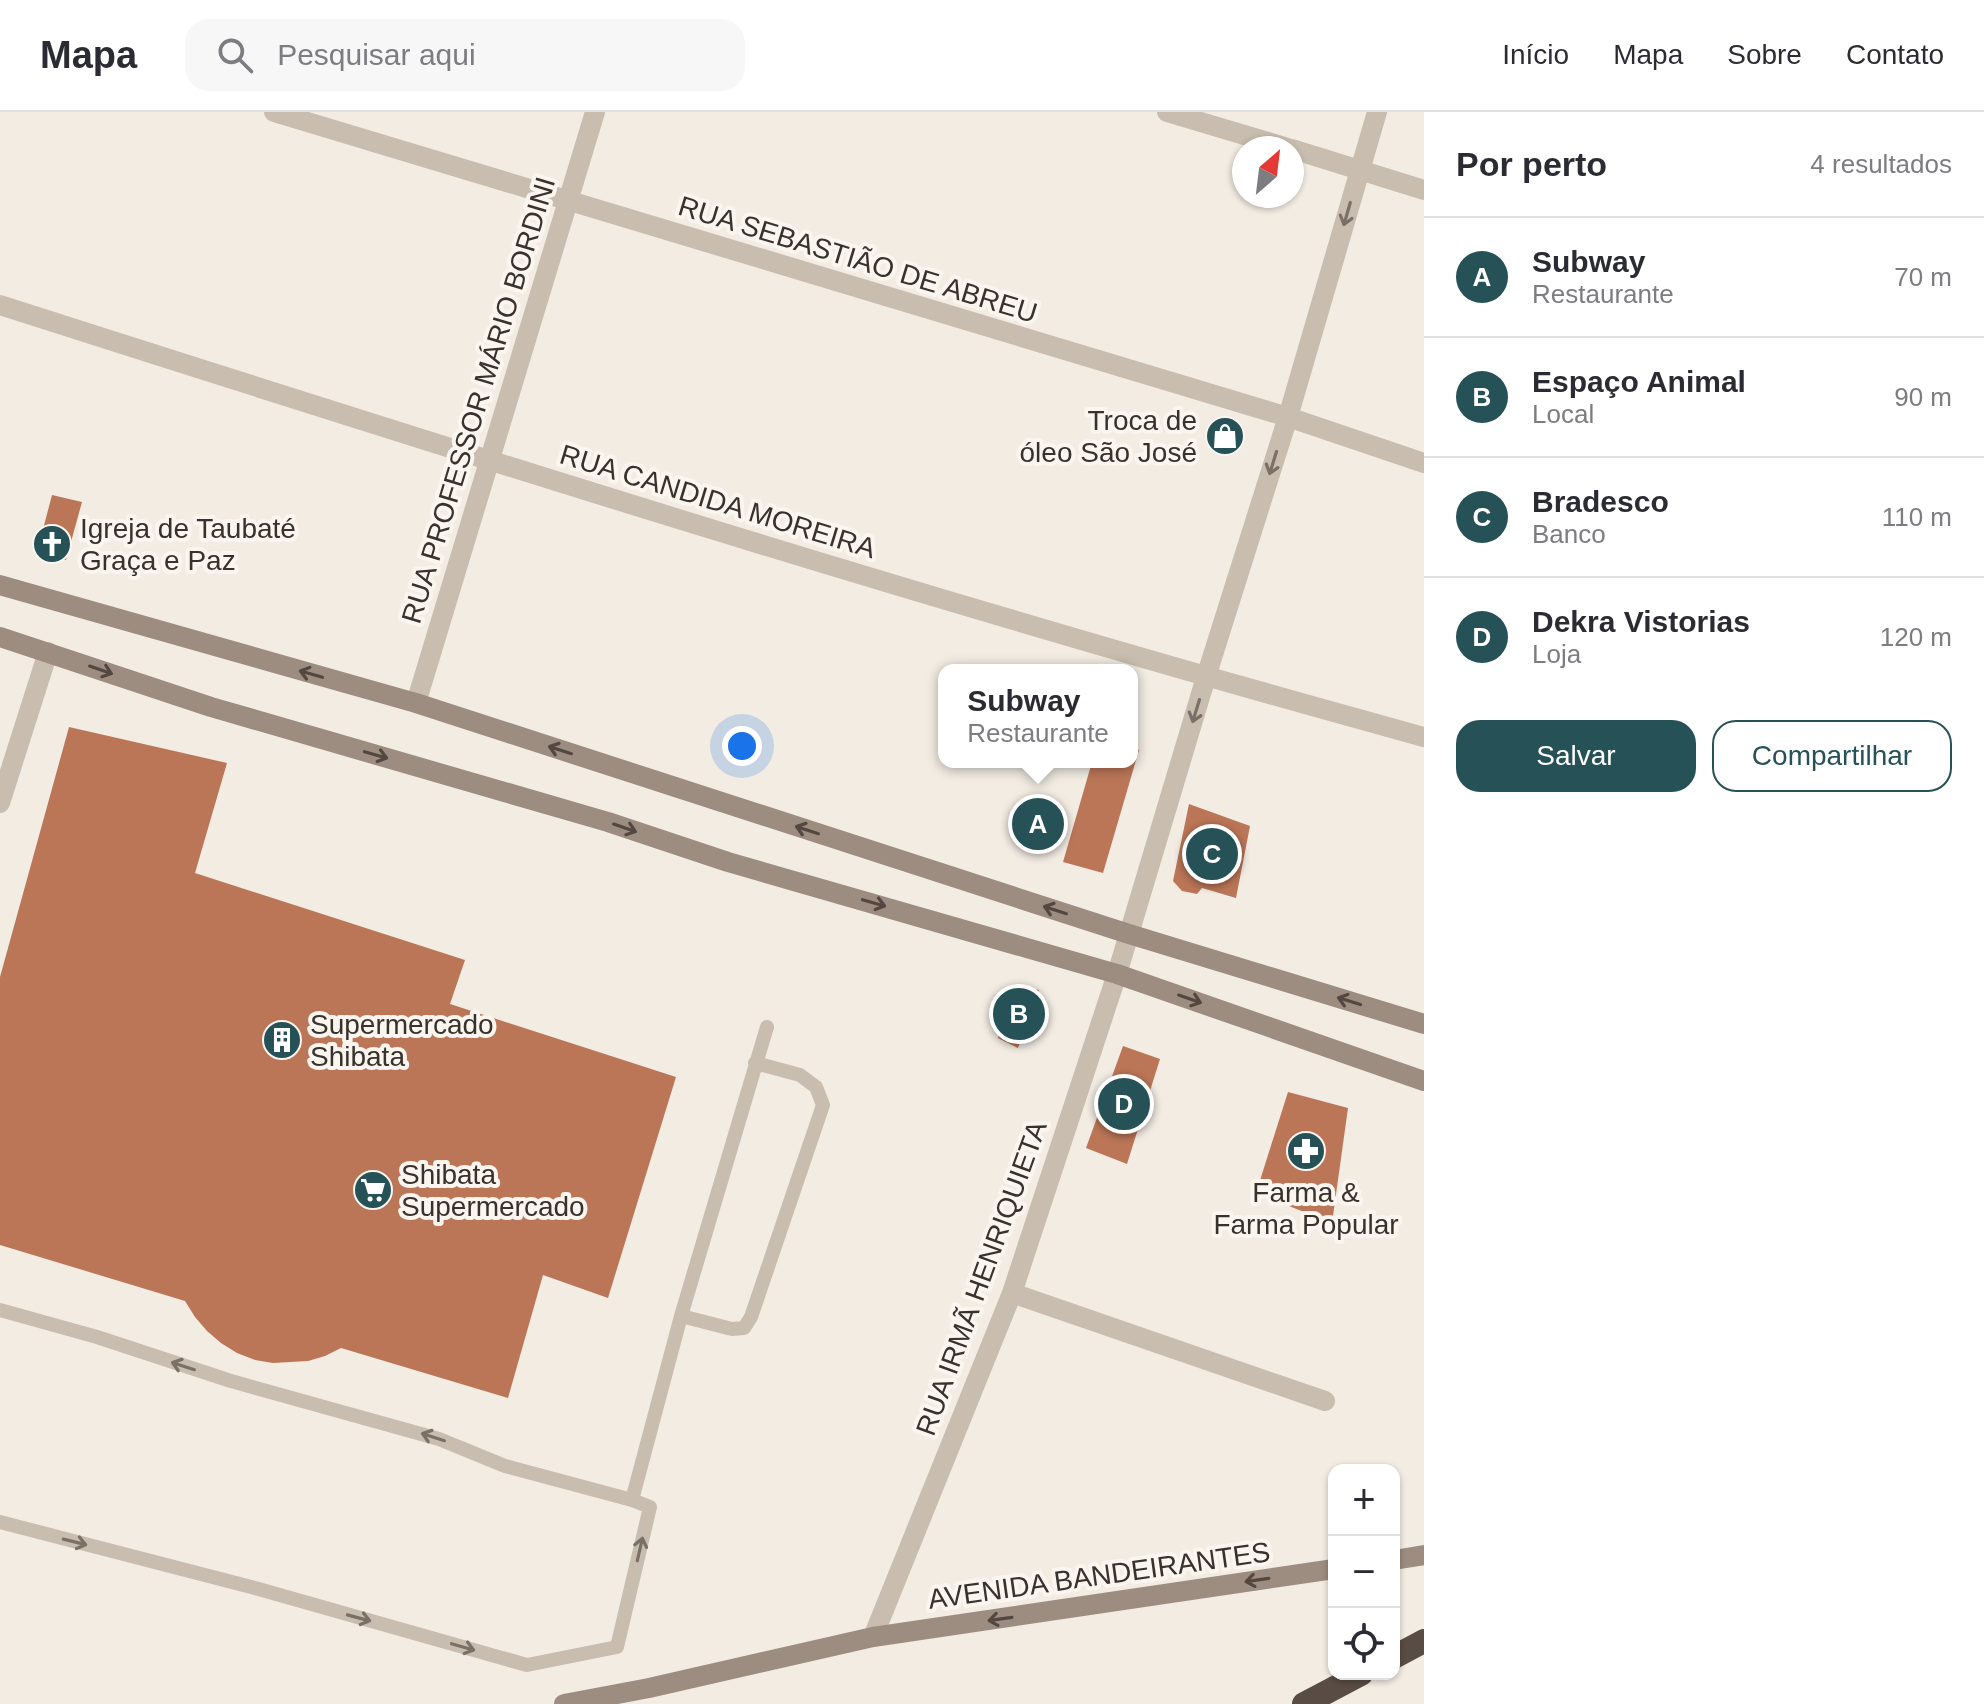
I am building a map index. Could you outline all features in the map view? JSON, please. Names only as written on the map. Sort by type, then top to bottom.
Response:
[{"type":"highway","points":[[1400,1654],[1424,1641]]},
{"type":"highway","points":[[1304,1704],[1350,1680]]},
{"type":"main road","points":[[0,585],[416,703],[1129,934],[1424,1024]]},
{"type":"main road","points":[[0,637],[211,707],[608,822],[728,862],[1117,974],[1424,1081]]},
{"type":"main road","points":[[1400,1559],[1424,1555]]},
{"type":"main road","name":"AVENIDA BANDEIRANTES","points":[[564,1704],[873,1637],[1328,1570]]},
{"type":"street","name":"RUA SEBASTIÃO DE ABREU","points":[[274,112],[1288,417],[1424,463]]},
{"type":"street","name":"RUA PROFESSOR MÁRIO BORDINI","points":[[416,703],[595,112]]},
{"type":"street","points":[[1167,112],[1249,136]]},
{"type":"street","name":"RUA IRMÃ HENRIQUIETA","points":[[873,1637],[1012,1293],[1117,974],[1288,417],[1377,112]]},
{"type":"street","points":[[1304,152],[1424,190]]},
{"type":"street","name":"RUA CANDIDA MOREIRA","points":[[0,305],[490,462],[1206,677],[1424,737]]},
{"type":"street","points":[[0,803],[48,652]]},
{"type":"street","points":[[1012,1293],[1325,1401]]},
{"type":"lane","points":[[632,1500],[681,1316],[767,1027]]},
{"type":"lane","points":[[681,1316],[732,1329],[744,1328],[751,1317],[823,1105],[816,1087],[800,1075],[755,1063]]},
{"type":"lane","points":[[0,1310],[97,1337],[231,1381],[439,1439],[505,1466],[650,1507],[617,1647],[527,1665],[225,1580],[0,1522]]},
{"type":"building","points":[[52,495],[82,502],[66,560],[37,552]]},
{"type":"building","name":"Supermercado Shibata","points":[[69,727],[227,763],[195,873],[465,960],[450,1004],[676,1077],[608,1298],[543,1275],[508,1398],[341,1348],[308,1361],[273,1363],[255,1360],[221,1343],[195,1317],[185,1301],[0,1245],[0,977]]},
{"type":"building","points":[[1090,768],[1134,768],[1103,873],[1063,862]]},
{"type":"building","points":[[1189,804],[1250,826],[1236,898],[1202,888],[1197,894],[1182,891],[1173,881]]},
{"type":"building","points":[[1027,809],[1054,815],[1052,842],[1020,833]]},
{"type":"building","points":[[1017,986],[1039,990],[1018,1048],[998,1038]]},
{"type":"building","points":[[1123,1046],[1160,1059],[1127,1164],[1086,1148]]},
{"type":"building","name":"Farma & Farma Popular","points":[[1288,1092],[1348,1108],[1332,1223],[1256,1193]]},
{"type":"place","name":"Troca de óleo São José","points":[[1225,436]]},
{"type":"place","name":"Igreja de Taubaté Graça e Paz","points":[[52,544]]},
{"type":"place","name":"Subway","points":[[1038,824]]},
{"type":"place","name":"Bradesco","points":[[1212,854]]},
{"type":"place","name":"Espaço Animal","points":[[1019,1014]]},
{"type":"place","name":"Supermercado Shibata","points":[[282,1040]]},
{"type":"place","name":"Dekra Vistorias","points":[[1124,1104]]},
{"type":"place","name":"Farma & Farma Popular","points":[[1306,1151]]},
{"type":"place","name":"Shibata Supermercado","points":[[373,1190]]}]
